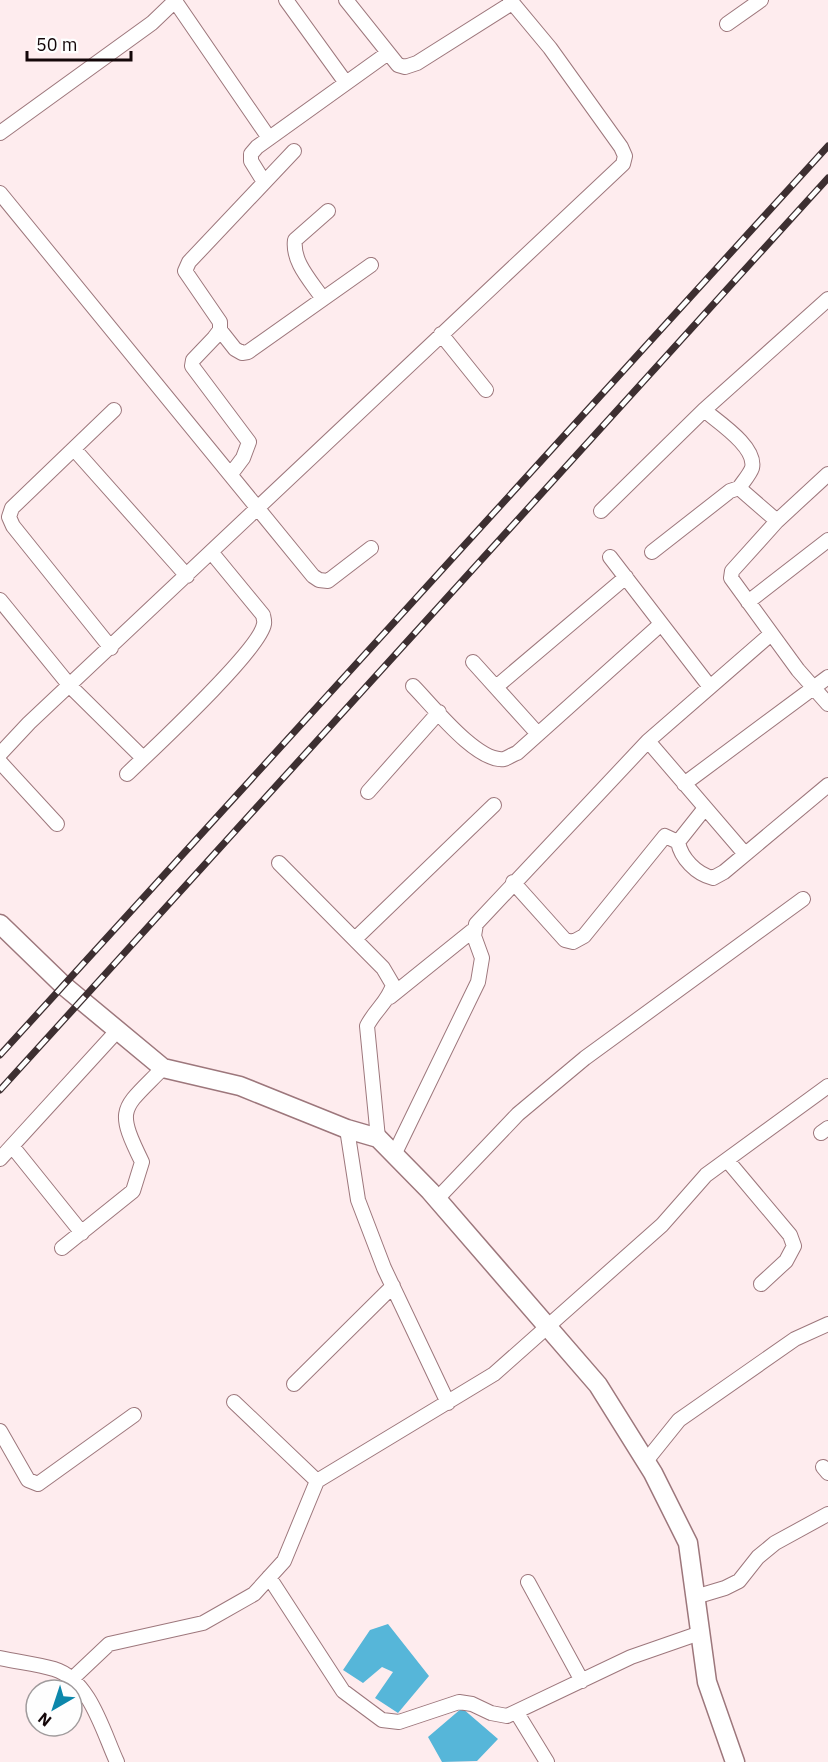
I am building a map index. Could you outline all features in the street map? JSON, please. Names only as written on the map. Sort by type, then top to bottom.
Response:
[{"type":"main road","points":[[0,924],[63,985],[163,1068],[240,1086],[347,1129],[378,1138],[437,1199],[598,1385],[646,1461],[688,1543],[707,1682],[735,1762]]},
{"type":"street","points":[[0,133],[152,23],[175,0],[269,138]]},
{"type":"street","points":[[286,0],[346,83]]},
{"type":"street","points":[[0,754],[623,164],[625,156],[550,48],[511,1],[417,63],[405,67],[398,65],[346,0]]},
{"type":"street","points":[[727,24],[761,0]]},
{"type":"street","points":[[264,182],[251,161],[251,154],[269,138],[388,53]]},
{"type":"street","points":[[294,151],[189,262],[184,271],[220,322],[220,330],[235,349],[242,353],[248,352],[371,265]]},
{"type":"street","points":[[0,193],[318,580],[328,581],[371,549]]},
{"type":"street","points":[[323,299],[296,258],[294,246],[295,240],[328,211]]},
{"type":"street","points":[[601,511],[704,410],[828,299]]},
{"type":"street","points":[[220,330],[193,360],[192,366],[249,442],[248,449],[231,474]]},
{"type":"street","points":[[441,334],[486,390]]},
{"type":"street","points":[[111,648],[13,526],[9,517],[12,508],[114,410]]},
{"type":"street","points":[[652,552],[730,491],[739,488],[752,469],[752,460],[745,444],[704,410]]},
{"type":"street","points":[[74,449],[188,576]]},
{"type":"street","points":[[828,474],[777,521],[732,571],[731,578],[771,634],[828,704]]},
{"type":"street","points":[[739,488],[777,521]]},
{"type":"street","points":[[748,602],[828,540]]},
{"type":"street","points":[[128,774],[217,686],[260,634],[265,623],[263,615],[212,553]]},
{"type":"street","points":[[610,557],[710,687]]},
{"type":"street","points":[[496,687],[626,577]]},
{"type":"street","points":[[0,600],[70,686],[143,758]]},
{"type":"street","points":[[413,686],[462,738],[486,755],[504,759],[517,753],[662,624]]},
{"type":"street","points":[[378,1138],[368,1026],[372,1015],[390,997],[474,930],[513,882],[648,741],[771,634]]},
{"type":"street","points":[[473,662],[538,734]]},
{"type":"street","points":[[684,784],[828,677]]},
{"type":"street","points":[[369,792],[439,712]]},
{"type":"street","points":[[648,741],[745,855]]},
{"type":"street","points":[[0,762],[57,824]]},
{"type":"street","points":[[513,882],[565,940],[573,942],[584,936],[665,836],[678,842],[685,860],[704,876],[713,878],[745,855],[828,785]]},
{"type":"street","points":[[355,939],[494,805]]},
{"type":"street","points":[[678,842],[705,808]]},
{"type":"street","points":[[279,863],[383,968],[393,985],[390,997]]},
{"type":"street","points":[[437,1199],[518,1114],[585,1058],[803,899]]},
{"type":"street","points":[[394,1155],[478,982],[482,958],[474,930]]},
{"type":"street","points":[[0,1159],[117,1031]]},
{"type":"street","points":[[62,1248],[133,1191],[142,1162],[125,1121],[129,1103],[163,1068]]},
{"type":"street","points":[[0,1658],[56,1669],[73,1678],[109,1644],[203,1623],[254,1594],[284,1560],[317,1481],[494,1374],[549,1328],[662,1225],[706,1175],[828,1086]]},
{"type":"street","points":[[347,1129],[358,1200],[393,1286],[448,1403]]},
{"type":"street","points":[[12,1146],[82,1233]]},
{"type":"street","points":[[727,1160],[790,1235],[794,1246],[786,1261],[761,1284]]},
{"type":"street","points":[[294,1384],[393,1286]]},
{"type":"street","points":[[646,1461],[679,1420],[795,1339],[828,1324]]},
{"type":"street","points":[[234,1402],[317,1481]]},
{"type":"street","points":[[0,1431],[27,1480],[38,1484],[134,1415]]},
{"type":"street","points":[[695,1596],[725,1588],[739,1581],[758,1557],[775,1543],[828,1514]]},
{"type":"street","points":[[269,1576],[343,1691],[382,1720],[399,1722],[459,1702],[507,1716],[631,1657],[700,1634]]},
{"type":"street","points":[[528,1582],[582,1681]]},
{"type":"street","points":[[84,1695],[96,1714],[117,1762]]},
{"type":"street","points":[[517,1713],[547,1762]]},
{"type":"water","points":[[388,1624],[429,1676],[398,1713],[375,1698],[393,1672],[382,1667],[363,1683],[343,1670],[370,1630]]},
{"type":"water","points":[[462,1708],[498,1739],[477,1761],[442,1762],[428,1737]]},
{"type":"railway","points":[[0,1055],[828,146]]},
{"type":"railway","points":[[0,1090],[828,178]]}]
